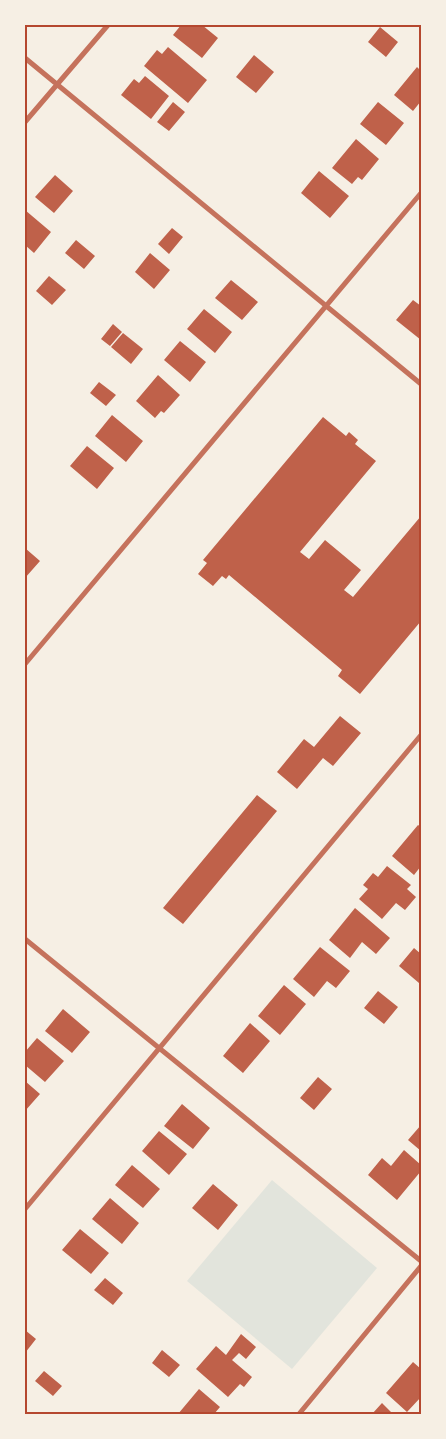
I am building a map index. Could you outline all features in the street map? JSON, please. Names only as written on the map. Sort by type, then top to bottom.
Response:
[{"type":"street","points":[[25,122],[108,25]]},
{"type":"street","points":[[25,58],[421,384]]},
{"type":"street","points":[[25,664],[421,193]]},
{"type":"street","points":[[25,1209],[421,735]]},
{"type":"street","points":[[25,938],[421,1261]]},
{"type":"street","points":[[299,1414],[421,1266]]},
{"type":"shaded area","points":[[272,1180],[377,1268],[292,1369],[187,1281]]},
{"type":"building","points":[[181,25],[202,25],[218,38],[202,58],[173,35]]},
{"type":"building","points":[[380,27],[398,42],[386,57],[368,42]]},
{"type":"building","points":[[168,47],[207,80],[188,103],[144,66],[157,50],[162,54]]},
{"type":"building","points":[[254,55],[274,72],[256,93],[236,77]]},
{"type":"building","points":[[417,67],[421,71],[421,101],[413,111],[394,95]]},
{"type":"building","points":[[145,76],[169,96],[151,119],[121,95],[134,79],[139,83]]},
{"type":"building","points":[[173,102],[185,112],[169,131],[157,122]]},
{"type":"building","points":[[378,102],[404,123],[386,145],[360,124]]},
{"type":"building","points":[[356,139],[379,159],[362,180],[358,177],[352,184],[332,168]]},
{"type":"building","points":[[319,171],[349,196],[330,218],[301,193]]},
{"type":"building","points":[[55,175],[73,191],[54,213],[35,197]]},
{"type":"building","points":[[25,210],[51,232],[34,253],[25,245]]},
{"type":"building","points":[[172,228],[183,237],[169,254],[158,244]]},
{"type":"building","points":[[76,240],[95,256],[84,269],[65,253]]},
{"type":"building","points":[[150,253],[170,270],[154,289],[135,272]]},
{"type":"building","points":[[49,276],[66,290],[52,305],[36,291]]},
{"type":"building","points":[[231,280],[258,302],[242,320],[215,298]]},
{"type":"building","points":[[413,300],[421,306],[421,340],[396,320]]},
{"type":"building","points":[[204,309],[232,332],[215,353],[187,329]]},
{"type":"building","points":[[113,324],[122,332],[110,346],[101,339]]},
{"type":"building","points":[[123,333],[143,349],[131,364],[111,347]]},
{"type":"building","points":[[180,341],[206,362],[190,382],[164,360]]},
{"type":"building","points":[[158,375],[180,395],[164,413],[161,411],[155,418],[136,401]]},
{"type":"building","points":[[99,382],[116,395],[106,406],[90,393]]},
{"type":"building","points":[[112,415],[143,441],[126,462],[95,436]]},
{"type":"building","points":[[323,417],[346,436],[349,432],[358,440],[355,444],[376,461],[300,552],[309,559],[325,540],[361,570],[344,590],[353,597],[421,516],[421,621],[360,694],[338,676],[342,670],[229,575],[226,579],[222,576],[213,586],[198,574],[207,563],[203,560]]},
{"type":"building","points":[[87,446],[114,468],[97,489],[70,466]]},
{"type":"building","points":[[25,548],[40,561],[25,578]]},
{"type":"building","points":[[340,716],[361,733],[333,766],[323,758],[297,789],[277,772],[304,739],[314,747]]},
{"type":"building","points":[[257,795],[277,811],[183,924],[163,908]]},
{"type":"building","points":[[418,825],[421,827],[421,866],[414,875],[392,856]]},
{"type":"building","points":[[387,866],[411,885],[407,889],[416,897],[405,910],[396,903],[382,919],[359,899],[368,889],[363,885],[373,873],[378,877]]},
{"type":"building","points":[[355,908],[390,938],[376,954],[362,942],[350,958],[329,940]]},
{"type":"building","points":[[320,947],[350,971],[336,988],[327,981],[314,997],[293,979]]},
{"type":"building","points":[[414,948],[421,954],[421,981],[419,983],[399,966]]},
{"type":"building","points":[[284,985],[306,1004],[280,1035],[258,1016]]},
{"type":"building","points":[[378,991],[398,1007],[384,1024],[364,1008]]},
{"type":"building","points":[[63,1009],[90,1032],[72,1053],[45,1031]]},
{"type":"building","points":[[250,1023],[270,1041],[243,1073],[223,1056]]},
{"type":"building","points":[[37,1038],[64,1061],[45,1082],[25,1065],[25,1052]]},
{"type":"building","points":[[318,1077],[332,1089],[314,1110],[300,1098]]},
{"type":"building","points":[[25,1081],[40,1094],[25,1111]]},
{"type":"building","points":[[182,1104],[210,1128],[193,1149],[164,1126]]},
{"type":"building","points":[[421,1125],[421,1151],[408,1140]]},
{"type":"building","points":[[159,1131],[187,1154],[169,1175],[142,1151]]},
{"type":"building","points":[[404,1150],[421,1165],[421,1171],[397,1200],[368,1175],[382,1158],[391,1166]]},
{"type":"building","points":[[132,1165],[160,1189],[143,1208],[115,1185]]},
{"type":"building","points":[[213,1184],[238,1205],[218,1230],[192,1208]]},
{"type":"building","points":[[110,1198],[139,1223],[122,1244],[92,1219]]},
{"type":"building","points":[[80,1229],[109,1253],[91,1274],[62,1250]]},
{"type":"building","points":[[105,1278],[123,1293],[113,1305],[94,1290]]},
{"type":"building","points":[[25,1330],[36,1339],[25,1353]]},
{"type":"building","points":[[241,1334],[256,1347],[246,1359],[239,1353],[232,1360],[252,1377],[244,1387],[240,1384],[228,1397],[196,1369],[216,1346],[226,1355]]},
{"type":"building","points":[[162,1350],[180,1365],[169,1377],[152,1363]]},
{"type":"building","points":[[413,1362],[421,1369],[421,1397],[407,1412],[386,1393]]},
{"type":"building","points":[[44,1371],[62,1386],[53,1396],[35,1381]]},
{"type":"building","points":[[199,1389],[220,1407],[214,1414],[178,1414]]},
{"type":"building","points":[[382,1403],[393,1414],[372,1414]]}]
